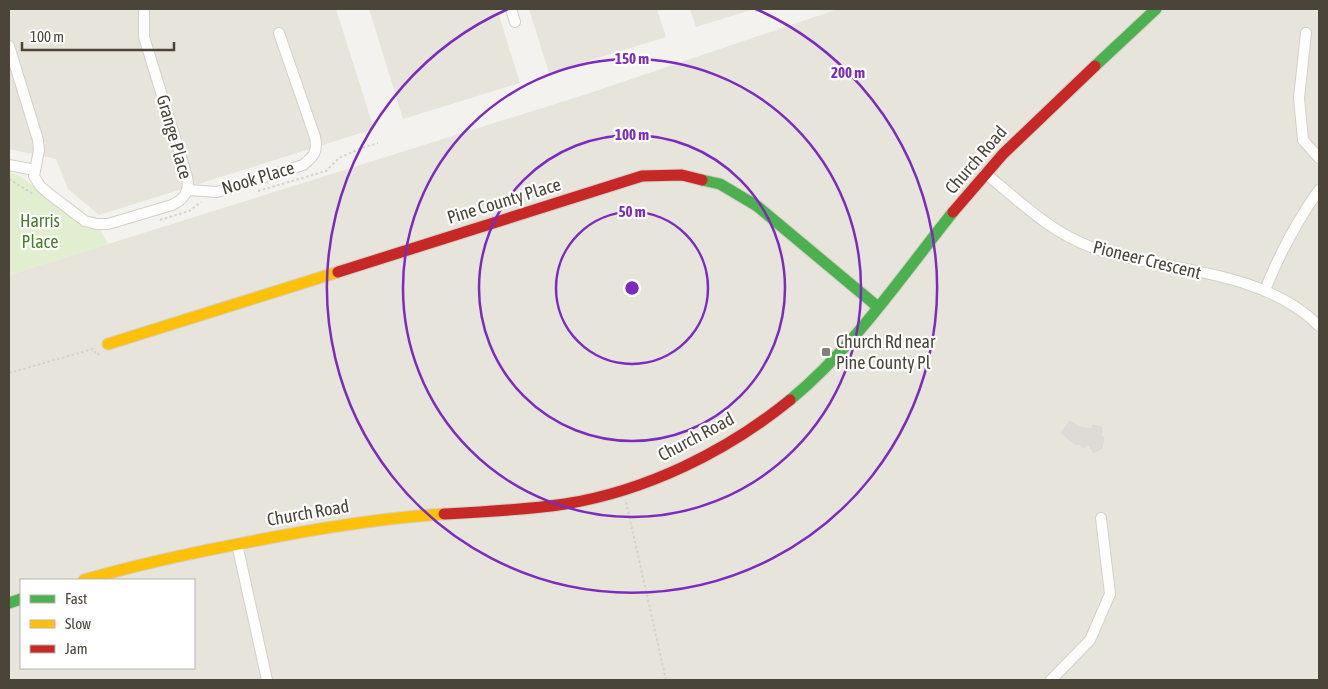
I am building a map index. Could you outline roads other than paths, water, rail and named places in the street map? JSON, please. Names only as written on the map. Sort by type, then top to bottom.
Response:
[{"type":"main road","name":"Church Road","points":[[88,579],[147,562],[348,523],[413,516],[483,514],[547,508],[589,499],[651,480],[706,455],[765,419],[821,372],[878,307],[984,174],[1016,140],[1156,9]]},
{"type":"main road","name":"Pine County Place","points":[[108,344],[642,176],[682,175],[720,184],[757,206],[878,307]]},
{"type":"street","name":"Grange Place","points":[[34,170],[34,176],[40,186],[85,221],[97,224],[108,224],[172,205],[180,202],[185,196],[188,190],[187,177],[144,38],[144,9]]},
{"type":"street","points":[[511,9],[515,22]]},
{"type":"street","name":"Nook Place","points":[[188,190],[217,192],[303,165],[318,148],[279,32]]},
{"type":"street","points":[[1306,33],[1299,98],[1302,132],[1303,140],[1319,158]]},
{"type":"street","points":[[9,46],[38,140],[39,150],[34,170],[9,165]]},
{"type":"street","name":"Pioneer Crescent","points":[[984,174],[1060,232],[1092,248],[1265,290],[1299,308],[1319,326]]},
{"type":"street","points":[[1265,290],[1272,271],[1319,190]]},
{"type":"street","points":[[1052,680],[1090,640],[1110,594],[1101,518]]},
{"type":"street","points":[[237,544],[267,680]]},
{"type":"place","name":"Church Rd near Pine County Pl","points":[[826,352]]},
{"type":"park label","name":"Harris Place","points":[[40,231]]}]
